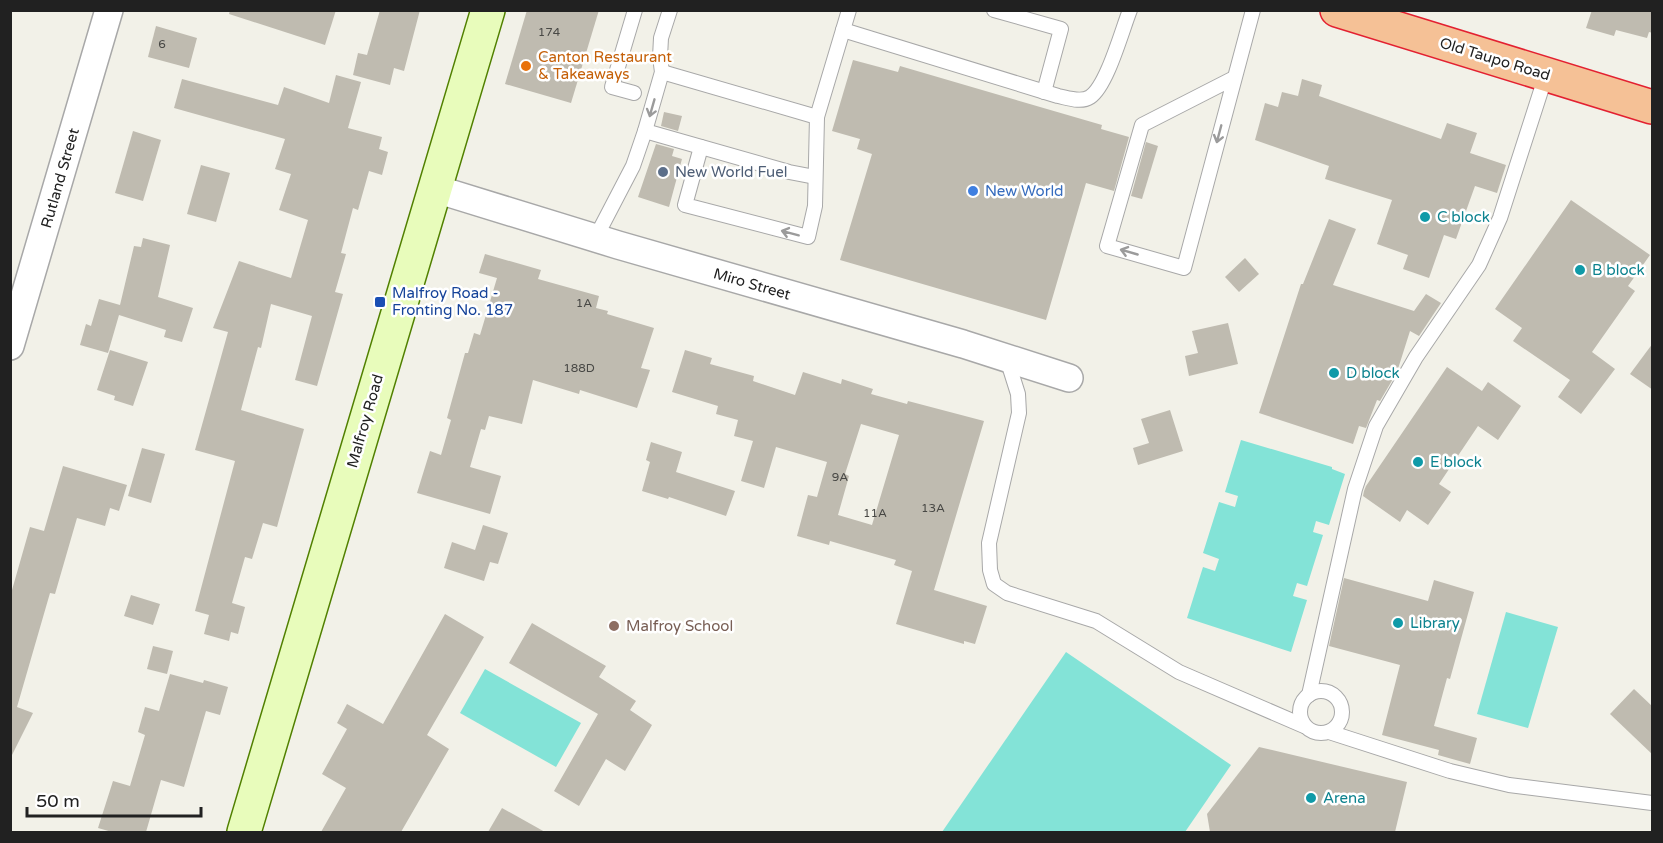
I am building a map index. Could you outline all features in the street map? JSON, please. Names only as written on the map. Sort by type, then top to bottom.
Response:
[{"type":"highway","name":"Old Taupo Road","points":[[1337,10],[1653,107]]},
{"type":"main road","name":"Malfroy Road","points":[[244,832],[488,10]]},
{"type":"street","name":"Rutland Street","points":[[10,346],[109,10]]},
{"type":"street","name":"Miro Street","points":[[436,189],[1006,357],[1070,378]]},
{"type":"lane","points":[[634,93],[612,87],[635,10]]},
{"type":"lane","points":[[596,237],[633,166],[645,131],[662,72],[661,38],[670,10]]},
{"type":"lane","points":[[701,147],[685,205],[808,237],[815,206],[817,117],[849,10]]},
{"type":"lane","points":[[994,10],[1061,29],[1044,92]]},
{"type":"lane","points":[[843,30],[1077,100],[1089,98],[1100,88],[1130,10]]},
{"type":"lane","points":[[1234,78],[1142,125],[1107,246],[1184,268],[1253,10]]},
{"type":"lane","points":[[662,72],[817,117]]},
{"type":"lane","points":[[1309,695],[1355,489],[1376,426],[1416,357],[1479,265],[1500,218],[1546,75]]},
{"type":"lane","points":[[645,131],[789,172],[815,177]]},
{"type":"lane","points":[[1006,357],[1018,394],[1019,413],[989,543],[990,570],[994,584],[1007,593],[1096,621],[1179,672],[1316,733],[1329,732],[1450,771],[1509,785],[1653,802]]},
{"type":"lane","points":[[1304,726],[1299,713],[1304,700],[1309,695],[1322,691],[1340,702],[1342,716],[1339,723],[1329,732]]},
{"type":"shaded area","points":[[1241,440],[1332,467],[1345,474],[1329,525],[1316,521],[1313,532],[1323,535],[1307,586],[1297,583],[1293,596],[1307,600],[1291,652],[1187,618],[1203,567],[1215,571],[1219,559],[1203,553],[1219,502],[1235,507],[1238,496],[1225,492]]},
{"type":"shaded area","points":[[1506,612],[1558,627],[1528,728],[1477,714]]},
{"type":"shaded area","points":[[1066,652],[1231,765],[1185,832],[942,832]]},
{"type":"shaded area","points":[[485,669],[581,723],[556,767],[460,713]]},
{"type":"building","points":[[230,10],[336,10],[325,45],[229,14]]},
{"type":"building","points":[[380,10],[420,10],[404,71],[394,68],[390,85],[353,75],[358,53],[367,55]]},
{"type":"building","points":[[527,10],[599,10],[571,103],[505,84]]},
{"type":"building","points":[[1592,10],[1653,10],[1653,33],[1649,32],[1647,38],[1616,30],[1614,36],[1586,28]]},
{"type":"building","points":[[156,26],[197,38],[189,68],[148,57]]},
{"type":"building","name":"New World","points":[[853,60],[898,72],[900,66],[1102,125],[1101,129],[1129,137],[1114,191],[1086,183],[1046,320],[840,260],[872,154],[857,149],[860,139],[832,131]]},
{"type":"building","points":[[336,75],[361,82],[348,128],[382,137],[379,149],[388,152],[382,175],[369,171],[358,210],[353,208],[341,253],[346,254],[335,292],[343,294],[317,386],[295,380],[312,316],[271,304],[261,348],[258,347],[241,410],[304,429],[277,527],[263,523],[252,559],[245,557],[232,603],[245,607],[238,634],[231,632],[229,641],[204,634],[209,615],[195,611],[235,461],[195,450],[228,332],[213,328],[239,261],[291,278],[308,220],[279,210],[291,174],[275,169],[285,139],[174,108],[182,79],[278,105],[284,87],[329,103]]},
{"type":"building","points":[[1302,79],[1322,85],[1319,96],[1441,139],[1447,123],[1477,133],[1470,153],[1506,165],[1497,193],[1475,186],[1456,239],[1444,235],[1429,278],[1403,269],[1408,255],[1377,244],[1392,200],[1325,179],[1329,166],[1255,140],[1265,103],[1278,107],[1282,92],[1298,96]]},
{"type":"building","points":[[664,112],[682,116],[678,131],[661,126]]},
{"type":"building","points":[[133,131],[161,140],[143,201],[115,193]]},
{"type":"building","points":[[1146,142],[1158,146],[1142,199],[1131,196]]},
{"type":"building","points":[[656,144],[674,149],[672,156],[682,159],[669,207],[638,197]]},
{"type":"building","points":[[201,165],[230,173],[216,222],[187,214]]},
{"type":"building","name":"B block","points":[[1571,200],[1650,255],[1628,286],[1635,291],[1592,352],[1615,369],[1581,414],[1558,397],[1570,380],[1513,341],[1522,328],[1495,309]]},
{"type":"building","name":"D block","points":[[1329,219],[1356,229],[1333,285],[1414,311],[1426,294],[1441,303],[1419,336],[1410,331],[1397,372],[1380,401],[1377,400],[1366,428],[1359,426],[1353,444],[1259,413],[1301,284],[1303,284]]},
{"type":"building","points":[[143,238],[170,245],[158,297],[193,308],[182,342],[164,337],[166,330],[119,315],[108,353],[80,345],[86,324],[91,326],[99,299],[120,305],[134,246],[141,247]]},
{"type":"building","points":[[485,254],[541,270],[538,279],[599,296],[596,308],[608,311],[607,314],[654,328],[641,368],[650,370],[637,408],[580,390],[579,394],[533,380],[522,424],[489,416],[485,430],[481,429],[470,467],[501,476],[490,514],[417,493],[430,451],[441,455],[451,420],[447,418],[465,353],[468,353],[474,333],[480,335],[497,278],[479,273]]},
{"type":"building","points":[[1245,258],[1259,274],[1239,292],[1225,277]]},
{"type":"building","points":[[1228,323],[1238,364],[1189,376],[1185,356],[1198,353],[1192,331]]},
{"type":"building","points":[[1653,343],[1653,390],[1630,374]]},
{"type":"building","points":[[110,350],[148,362],[133,406],[114,400],[115,396],[97,390]]},
{"type":"building","points":[[685,350],[712,358],[710,364],[754,376],[753,381],[795,395],[803,372],[841,384],[842,379],[873,389],[871,394],[907,404],[908,401],[984,421],[934,590],[987,606],[975,644],[964,641],[964,644],[896,624],[912,571],[894,565],[896,560],[830,541],[829,545],[797,536],[808,495],[817,497],[827,462],[776,447],[764,488],[741,481],[753,441],[734,436],[738,420],[716,414],[718,406],[672,392]],"holes":[[[861,424],[899,435],[872,525],[838,515],[849,476],[845,474]]]},
{"type":"building","name":"E block","points":[[1447,367],[1482,391],[1488,382],[1521,406],[1498,440],[1478,426],[1439,484],[1451,492],[1428,525],[1407,510],[1400,522],[1363,496],[1364,491]]},
{"type":"building","points":[[1170,410],[1183,451],[1138,465],[1133,448],[1149,443],[1141,419]]},
{"type":"building","points":[[651,442],[682,452],[676,472],[735,491],[726,516],[669,497],[668,499],[642,491],[650,462],[646,460]]},
{"type":"building","points":[[142,448],[165,454],[151,503],[128,496]]},
{"type":"building","points":[[63,466],[127,485],[119,511],[110,508],[105,526],[77,518],[55,594],[50,593],[17,707],[33,713],[10,759],[10,597],[30,527],[44,531]]},
{"type":"building","points":[[483,525],[508,533],[498,564],[490,562],[484,581],[444,568],[452,542],[475,550]]},
{"type":"building","name":"Library","points":[[1344,578],[1428,601],[1434,580],[1474,592],[1450,679],[1447,678],[1434,726],[1477,738],[1470,764],[1438,755],[1439,750],[1382,735],[1400,665],[1329,646]]},
{"type":"building","points":[[131,595],[160,604],[153,625],[124,616]]},
{"type":"building","points":[[445,614],[484,637],[427,735],[449,749],[401,832],[321,832],[346,788],[322,774],[347,729],[337,723],[347,704],[383,724]]},
{"type":"building","points":[[532,623],[606,666],[599,677],[636,701],[630,710],[652,725],[625,771],[606,759],[579,806],[554,791],[598,714],[509,663]]},
{"type":"building","points":[[153,646],[173,651],[167,674],[147,669]]},
{"type":"building","points":[[170,674],[228,687],[220,715],[206,711],[184,787],[161,780],[146,832],[112,832],[98,828],[113,781],[130,786],[145,735],[138,732],[145,707],[159,711]]},
{"type":"building","points":[[1634,689],[1653,707],[1653,755],[1610,714]]},
{"type":"building","name":"Arena","points":[[1259,747],[1407,782],[1395,832],[1210,832],[1207,814]]},
{"type":"building","points":[[502,808],[545,832],[488,832]]},
{"type":"place","name":"Canton Restaurant & Takeaways","points":[[526,66]]},
{"type":"place","name":"New World Fuel","points":[[663,172]]},
{"type":"place","name":"New World","points":[[973,191]]},
{"type":"place","name":"C block","points":[[1425,217]]},
{"type":"place","name":"B block","points":[[1580,270]]},
{"type":"place","name":"Malfroy Road - Fronting No. 187","points":[[380,302]]},
{"type":"place","name":"D block","points":[[1334,373]]},
{"type":"place","name":"E block","points":[[1418,462]]},
{"type":"place","name":"Library","points":[[1398,623]]},
{"type":"place","name":"Malfroy School","points":[[614,626]]},
{"type":"place","name":"Arena","points":[[1311,798]]}]
